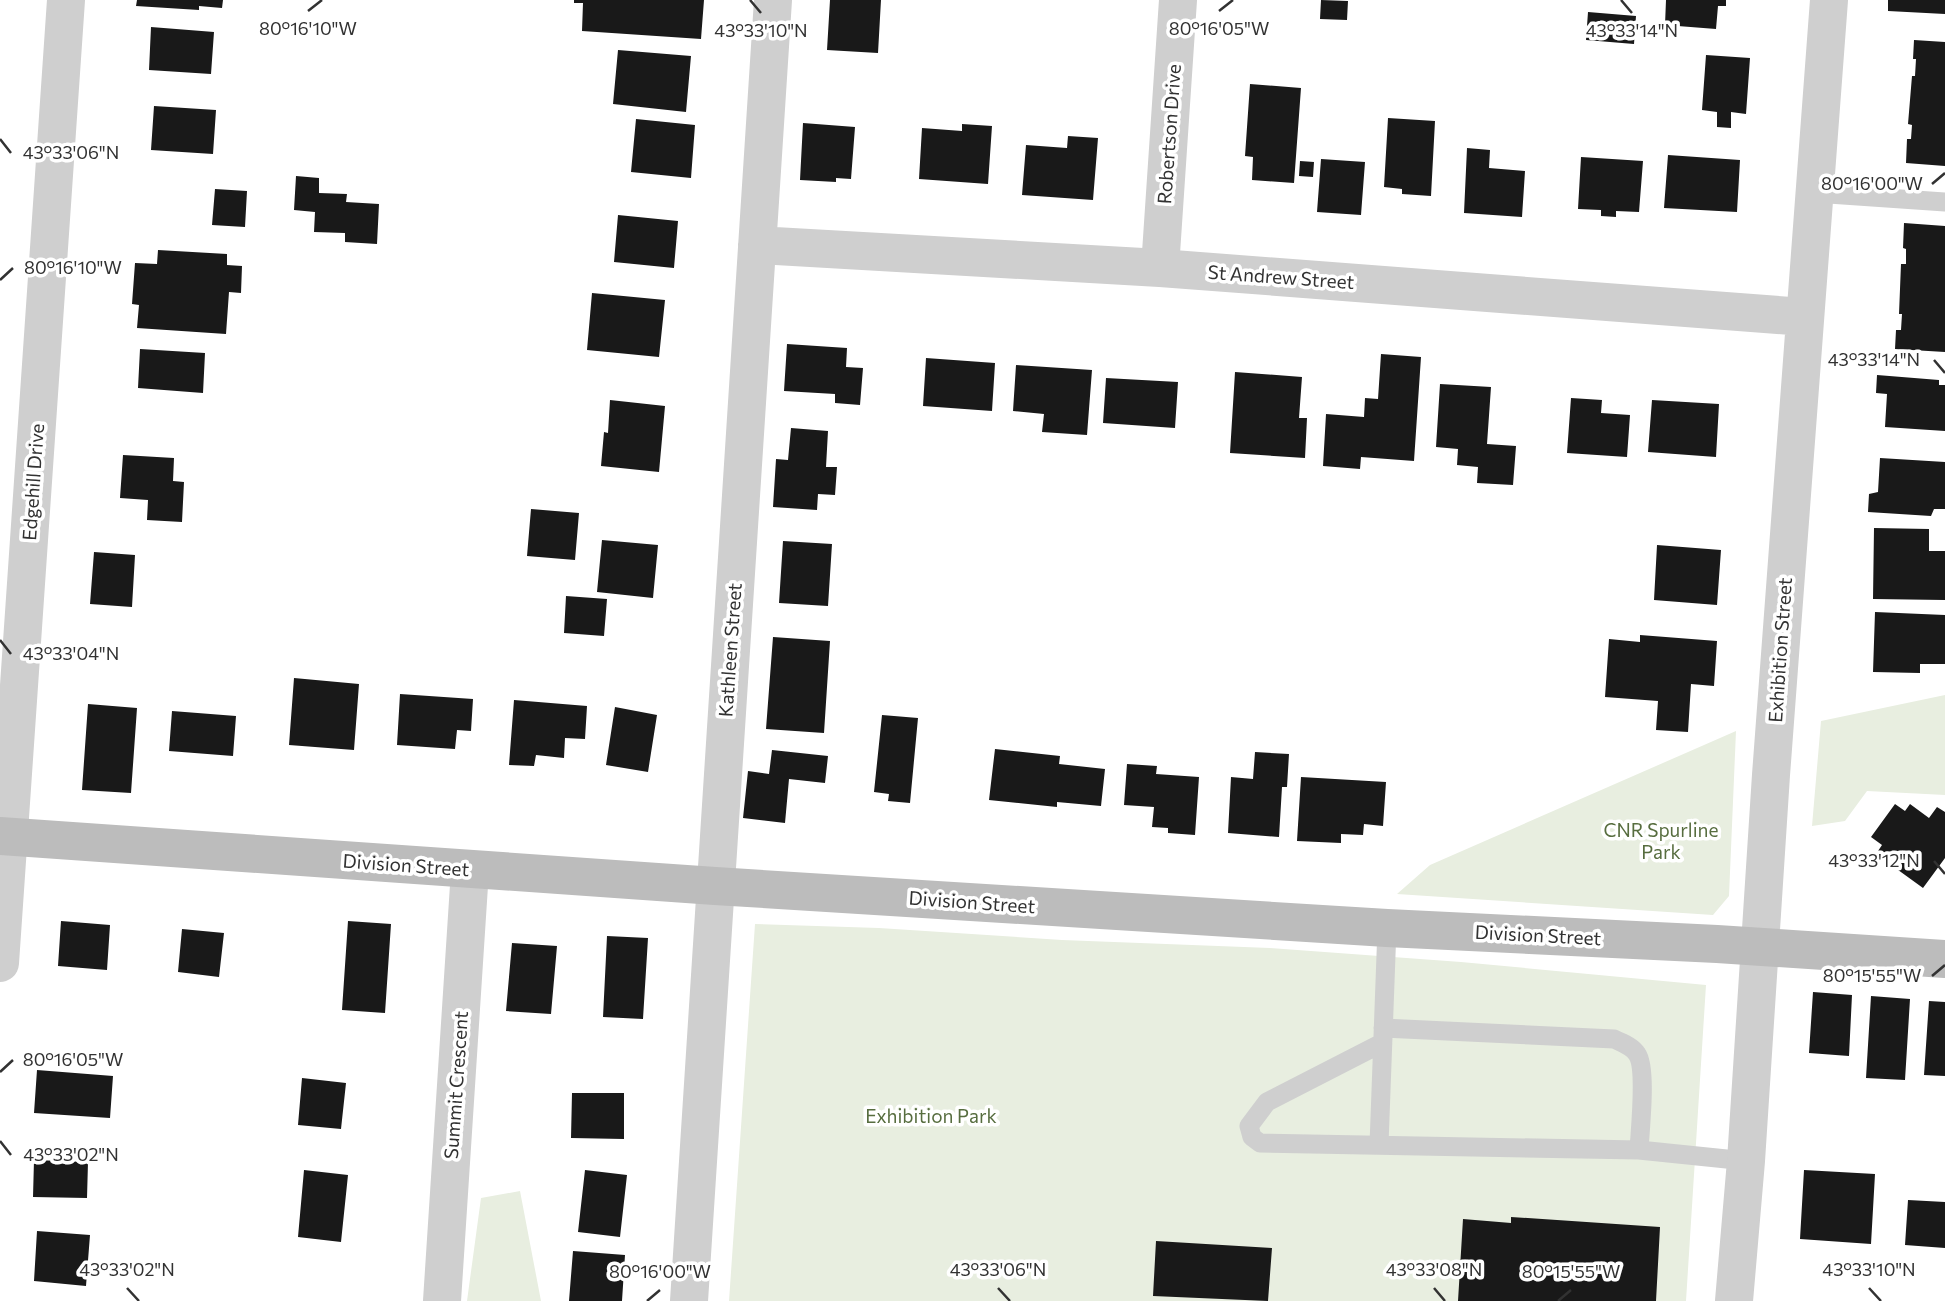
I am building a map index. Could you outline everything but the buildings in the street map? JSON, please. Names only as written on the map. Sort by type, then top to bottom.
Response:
[{"type":"street","name":"Edgehill Drive","points":[[0,963],[4,837],[66,0]]},
{"type":"street","name":"Kathleen Street","points":[[689,1301],[773,0]]},
{"type":"street","name":"Robertson Drive","points":[[1160,268],[1178,0]]},
{"type":"street","name":"Exhibition Street","points":[[1734,1301],[1829,0]]},
{"type":"street","name":"St Andrew Street","points":[[757,245],[1160,268],[1804,317]]},
{"type":"street","name":"Division Street","points":[[4,837],[715,886],[1387,928],[1945,959]]},
{"type":"street","name":"Summit Crescent","points":[[442,1301],[470,870]]},
{"type":"lane","points":[[1814,193],[1945,202]]},
{"type":"lane","points":[[1378,1145],[1387,928]]},
{"type":"lane","points":[[1639,1150],[1643,1068],[1638,1055],[1614,1039],[1383,1035],[1267,1102],[1249,1126],[1252,1137],[1261,1143],[1639,1150],[1746,1161]]},
{"type":"green space","points":[[1945,695],[1945,795],[1867,791],[1845,821],[1812,826],[1821,721]]},
{"type":"green space","name":"CNR Spurline Park","points":[[1736,731],[1729,896],[1713,915],[1397,894],[1430,865]]},
{"type":"green space","name":"Exhibition Park","points":[[755,924],[1270,948],[1461,962],[1706,985],[1686,1301],[729,1301]]},
{"type":"green space","points":[[520,1191],[541,1301],[467,1301],[481,1198]]}]
